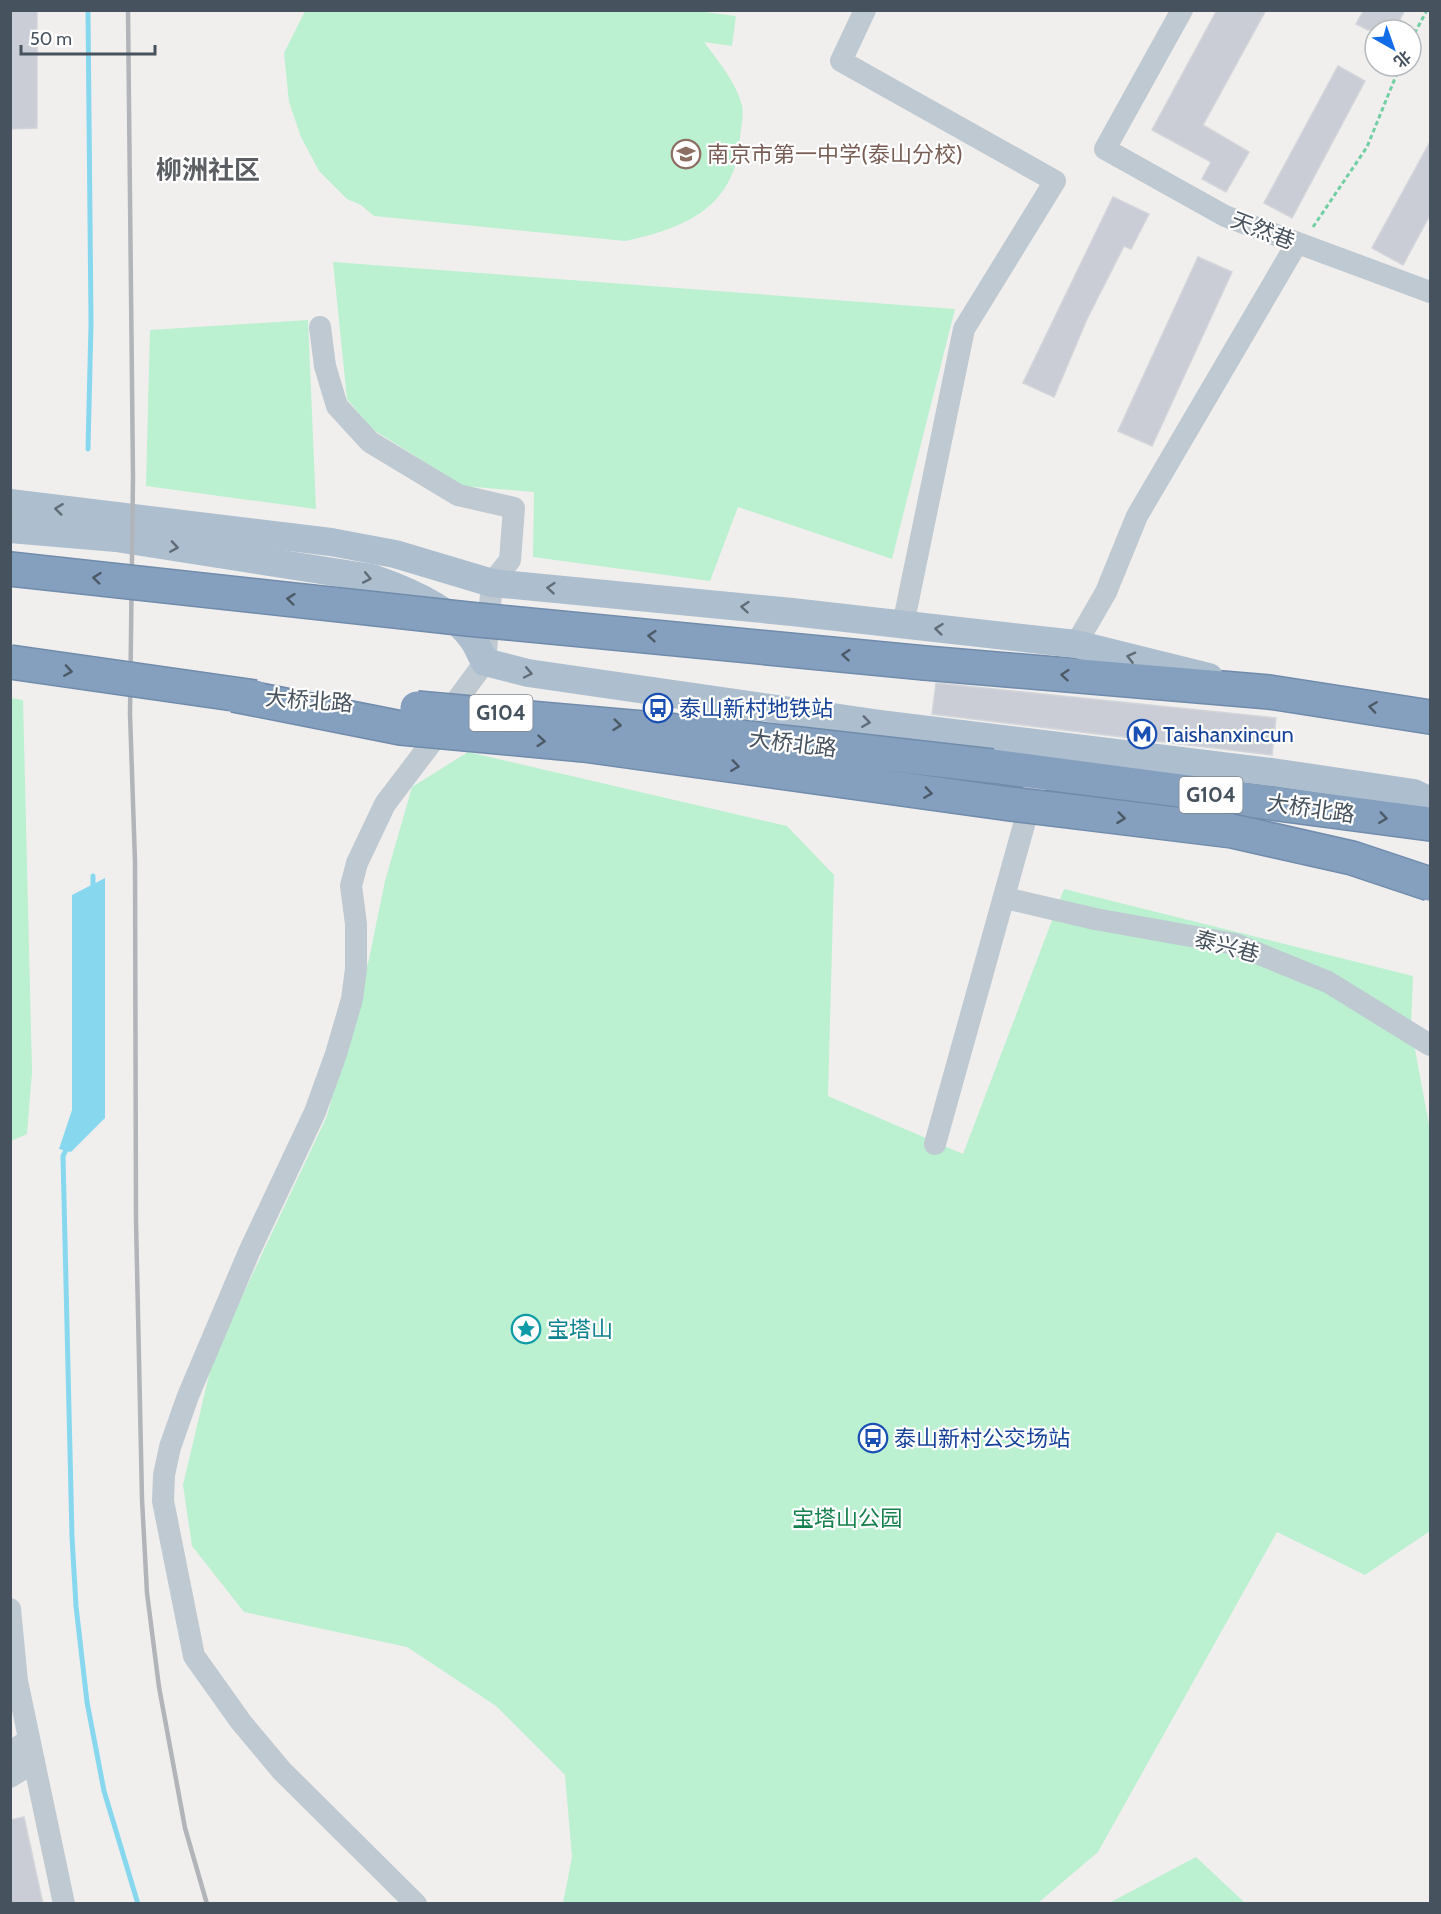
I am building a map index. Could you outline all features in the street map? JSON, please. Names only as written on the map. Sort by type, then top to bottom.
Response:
[{"type":"highway","points":[[10,569],[468,619],[925,663],[1269,692],[1431,717]]},
{"type":"highway","name":"大桥北路","points":[[10,662],[234,695],[502,713],[1039,771],[1431,824]]},
{"type":"highway","points":[[234,695],[401,728],[584,745],[1010,804],[1232,831],[1352,858],[1431,885]]},
{"type":"main road","points":[[10,503],[331,542],[395,554],[492,583],[1076,644],[1269,692]]},
{"type":"main road","points":[[10,529],[116,538],[372,578],[411,591],[457,622],[471,637],[485,662],[574,681],[881,724],[1272,772],[1414,793],[1431,801]]},
{"type":"street","points":[[865,10],[841,61],[1055,182],[964,329],[903,625]]},
{"type":"street","name":"天然巷","points":[[1182,10],[1105,149],[1224,216],[1431,292]]},
{"type":"street","points":[[1076,644],[1106,592],[1137,516],[1297,243]]},
{"type":"street","points":[[320,327],[325,366],[336,406],[370,442],[458,495],[514,508],[510,560],[492,583],[485,662],[446,715],[435,738],[385,804],[357,863],[351,886],[356,924],[356,969],[352,999],[336,1054],[315,1112],[249,1252],[188,1396],[164,1475],[163,1501],[194,1656],[242,1722],[282,1771],[416,1904]]},
{"type":"street","points":[[935,1144],[1039,771]]},
{"type":"street","name":"泰兴巷","points":[[1005,898],[1095,919],[1234,944],[1328,982],[1431,1045]]},
{"type":"street","points":[[10,1609],[20,1746],[34,1762],[64,1904]]},
{"type":"street","points":[[10,1777],[34,1762]]},
{"type":"path","points":[[1297,243],[1317,222],[1367,147],[1395,78]]},
{"type":"green space","points":[[305,11],[696,11],[736,16],[732,46],[704,42],[731,80],[742,105],[743,113],[736,161],[729,181],[718,197],[704,210],[668,229],[625,241],[374,216],[361,205],[347,199],[319,171],[301,137],[289,102],[284,53]]},
{"type":"green space","points":[[333,262],[955,309],[892,559],[738,507],[710,581],[533,557],[534,492],[463,486],[372,429],[347,399]]},
{"type":"green space","points":[[308,320],[316,509],[146,486],[150,330]]},
{"type":"green space","points":[[11,698],[23,700],[32,1072],[27,1134],[11,1141]]},
{"type":"green space","name":"宝塔山公园","points":[[468,752],[787,826],[834,875],[828,1096],[963,1154],[1064,889],[1413,976],[1411,1028],[1430,1130],[1430,1531],[1365,1575],[1277,1532],[1098,1852],[1038,1903],[563,1903],[572,1857],[565,1775],[496,1706],[407,1647],[244,1612],[192,1546],[183,1485],[213,1358],[327,1116],[369,959],[385,881],[412,787]]},
{"type":"green space","points":[[1196,1857],[1245,1903],[1109,1903]]},
{"type":"water","points":[[105,878],[105,1118],[71,1152],[59,1149],[72,1110],[72,895]]},
{"type":"building","points":[[10,10],[37,10],[37,128],[10,129]]},
{"type":"building","points":[[1217,10],[1266,10],[1203,125],[1249,152],[1226,192],[1202,179],[1211,162],[1152,130]]},
{"type":"building","points":[[1364,10],[1405,10],[1401,18],[1363,18],[1363,28],[1356,24]]},
{"type":"building","points":[[1338,66],[1365,81],[1292,218],[1264,203]]},
{"type":"building","points":[[1431,140],[1431,213],[1403,265],[1372,248]]},
{"type":"building","points":[[1113,197],[1149,214],[1131,249],[1124,246],[1087,319],[1054,397],[1023,383]]},
{"type":"building","points":[[1198,257],[1232,272],[1152,446],[1118,431]]},
{"type":"building","points":[[936,683],[1276,718],[1272,755],[932,714]]},
{"type":"building","points":[[24,1817],[43,1904],[10,1904],[10,1820]]},
{"type":"waterway","points":[[88,10],[91,324],[88,449]]},
{"type":"waterway","points":[[93,876],[93,888]]},
{"type":"waterway","points":[[68,1146],[63,1156],[72,1537],[76,1606],[87,1702],[104,1791],[138,1904]]},
{"type":"railway","points":[[128,10],[133,477],[130,714],[135,862],[136,1220],[142,1499],[147,1593],[159,1687],[185,1828],[207,1904]]},
{"type":"place","name":"南京市第一中学(泰山分校)","points":[[686,154]]},
{"type":"place","name":"泰山新村地铁站","points":[[658,708]]},
{"type":"place","name":"Taishanxincun","points":[[1142,734]]},
{"type":"place","name":"宝塔山","points":[[526,1329]]},
{"type":"place","name":"泰山新村公交场站","points":[[873,1438]]},
{"type":"district","name":"柳洲社区","points":[[208,170]]}]
